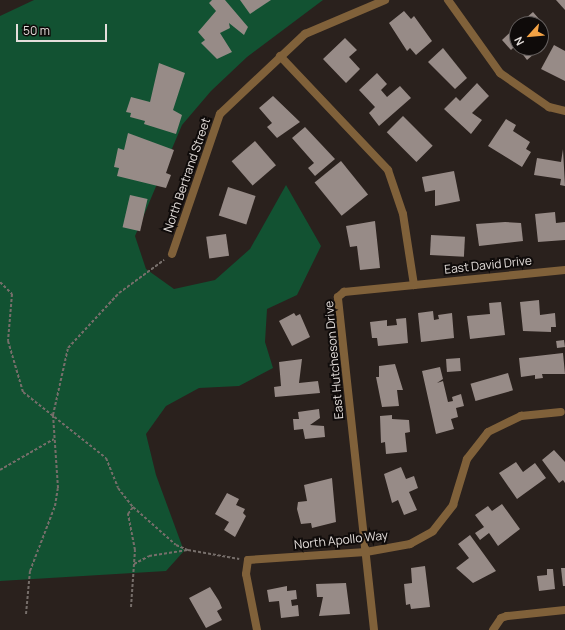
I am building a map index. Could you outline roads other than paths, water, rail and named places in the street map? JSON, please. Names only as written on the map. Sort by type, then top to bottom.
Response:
[{"type":"street","name":"North Bertrand Street","points":[[172,254],[220,114],[305,34],[385,0]]},
{"type":"street","points":[[448,0],[500,73],[549,107],[565,111]]},
{"type":"street","points":[[280,56],[388,170],[403,214],[414,285]]},
{"type":"street","name":"East David Drive","points":[[414,285],[565,270]]},
{"type":"street","name":"East Hutcheson Drive","points":[[374,630],[338,297],[344,292],[414,285]]},
{"type":"street","name":"North Apollo Way","points":[[257,630],[246,574],[248,560],[366,552],[410,544],[433,531],[453,505],[467,459],[488,432],[521,416],[561,412]]},
{"type":"street","points":[[493,630],[501,618],[507,616],[565,610]]}]
